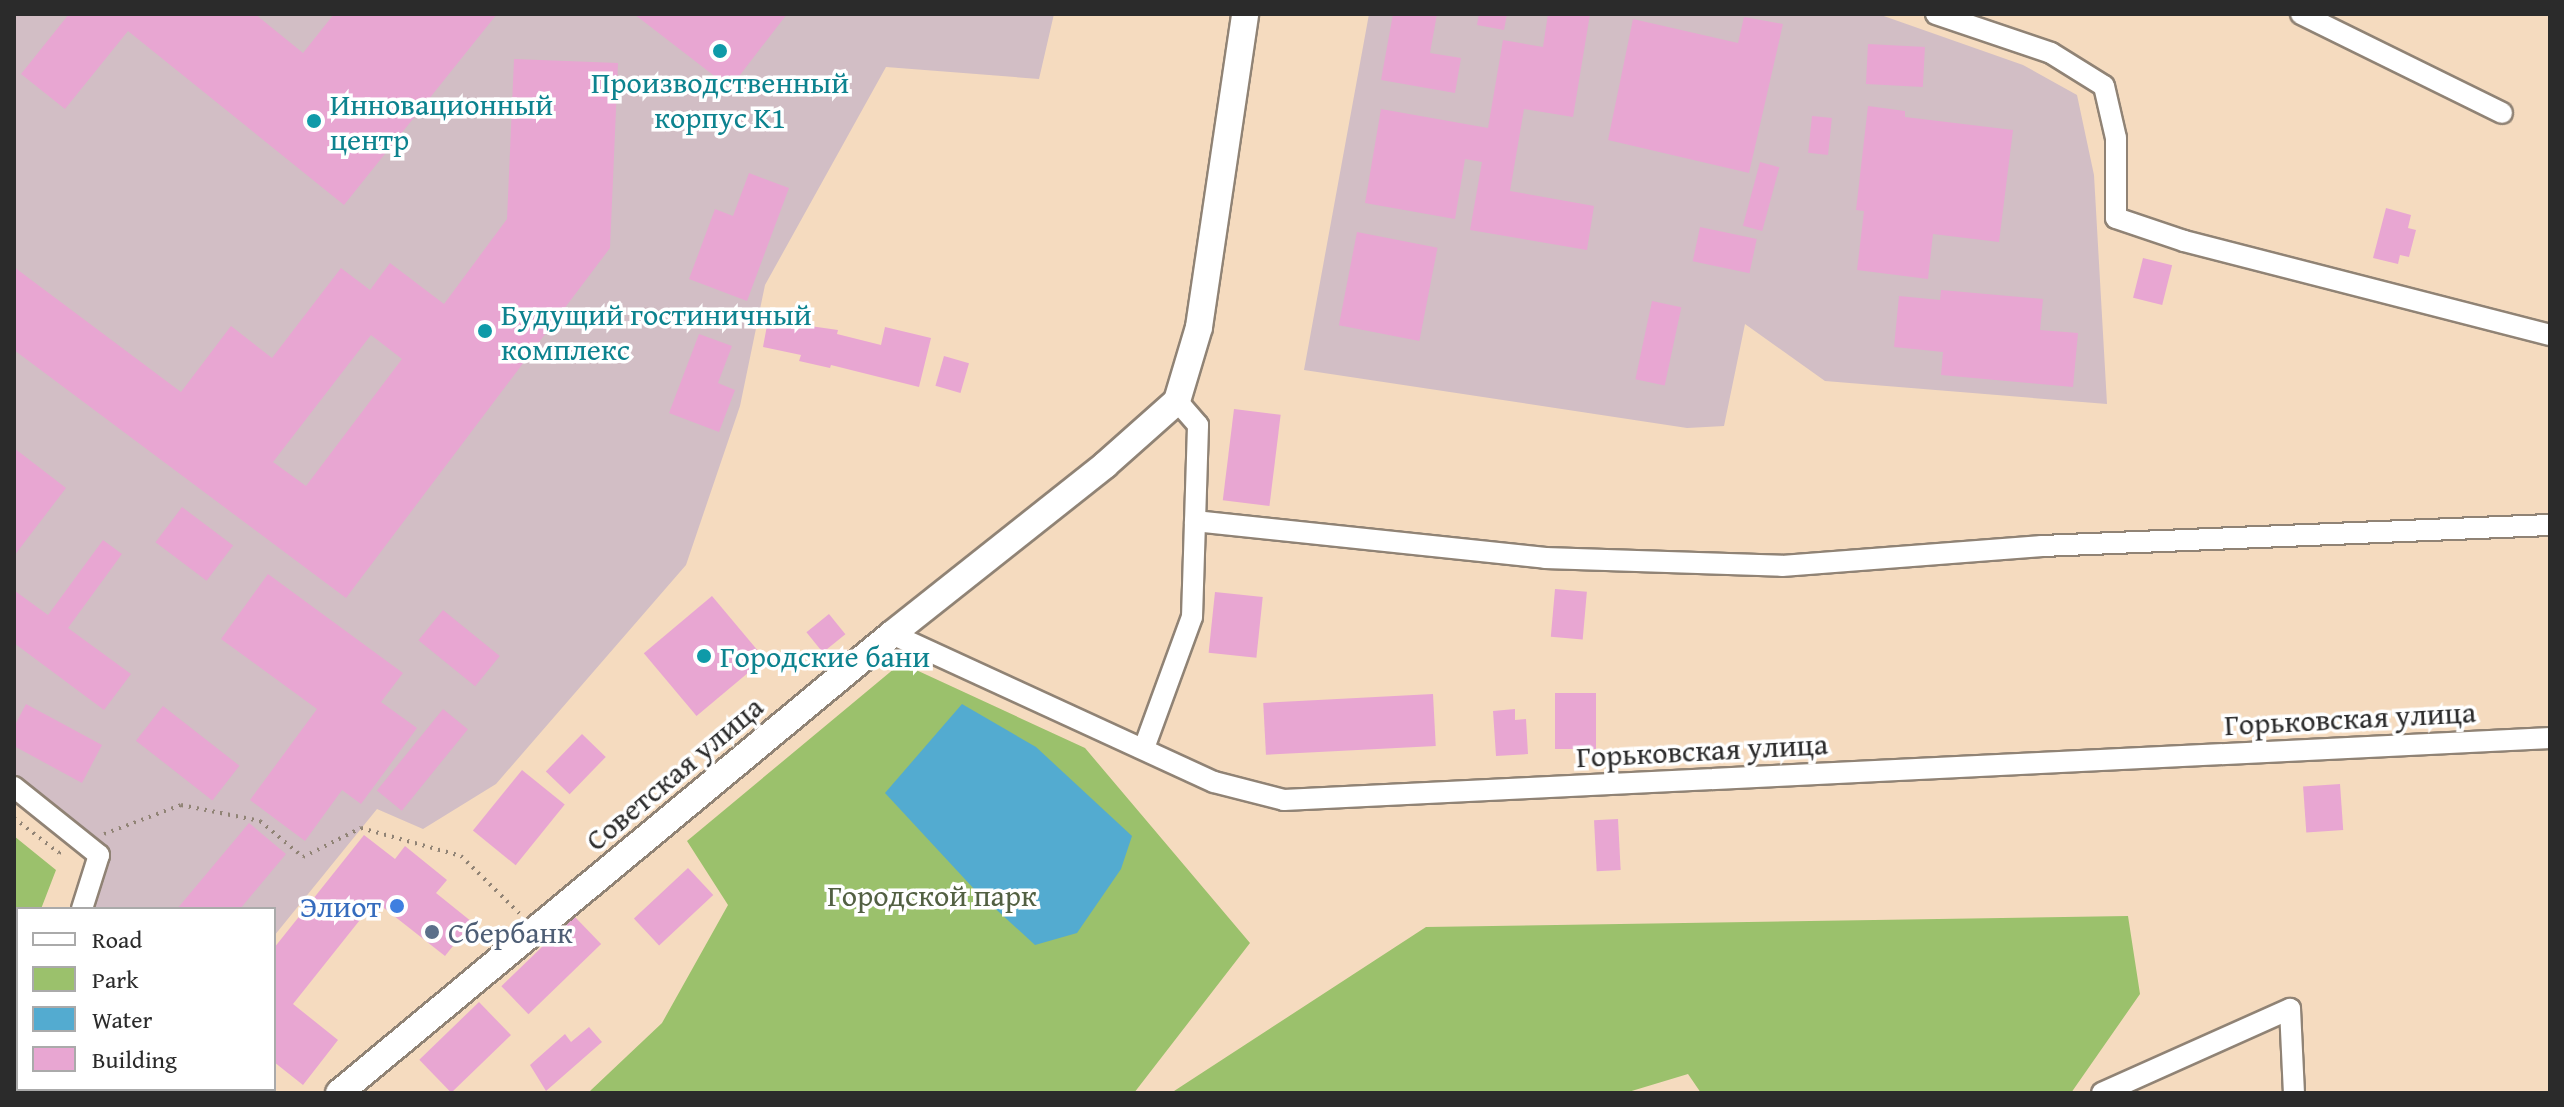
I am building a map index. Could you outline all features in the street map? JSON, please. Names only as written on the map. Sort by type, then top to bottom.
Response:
[{"type":"main road","points":[[1177,401],[1199,327],[1245,14]]},
{"type":"main road","name":"Советская улица","points":[[339,1093],[892,634],[1105,465],[1177,401]]},
{"type":"street","points":[[1936,14],[2051,53],[2104,86],[2116,138],[2116,218],[2184,241],[2550,335]]},
{"type":"street","points":[[2301,14],[2502,113]]},
{"type":"street","points":[[1144,748],[1192,617],[1198,425],[1177,401]]},
{"type":"street","points":[[1195,521],[1545,558],[1782,566],[2042,546],[2550,525]]},
{"type":"street","name":"Горьковская улица","points":[[892,634],[1214,782],[1284,800],[2550,738]]},
{"type":"street","points":[[14,787],[99,855],[83,907]]},
{"type":"street","points":[[2102,1093],[2290,1009],[2294,1093]]},
{"type":"path","points":[[14,818],[59,853],[181,805],[260,821],[303,857],[361,828],[461,856],[536,929]]},
{"type":"shaded area","points":[[14,14],[1054,14],[1039,79],[886,67],[765,285],[740,406],[686,565],[496,784],[423,829],[377,809],[276,934],[276,907],[83,907],[99,855],[14,785]]},
{"type":"shaded area","points":[[1369,14],[1878,14],[2023,65],[2077,95],[2094,175],[2107,404],[1825,381],[1745,324],[1724,426],[1687,428],[1304,370]]},
{"type":"green space","name":"Городской парк","points":[[901,663],[1085,748],[1250,943],[1134,1093],[592,1093],[590,1091],[662,1023],[728,905],[687,841]]},
{"type":"green space","points":[[14,836],[56,870],[42,907],[16,907],[14,981]]},
{"type":"green space","points":[[2128,916],[2140,994],[2071,1093],[1701,1093],[1688,1074],[1625,1093],[1171,1093],[1426,927]]},
{"type":"water","points":[[962,704],[1036,747],[1132,836],[1121,869],[1077,933],[1035,945],[975,890],[885,793]]},
{"type":"building","name":"Инновационный центр","points":[[69,14],[255,14],[303,53],[334,14],[497,14],[344,205],[128,31],[65,109],[21,74]]},
{"type":"building","name":"Производственный корпус K1","points":[[634,14],[787,14],[730,88]]},
{"type":"building","points":[[1393,14],[1437,14],[1430,53],[1461,58],[1455,93],[1381,80]]},
{"type":"building","points":[[1479,14],[1507,14],[1504,30],[1477,25]]},
{"type":"building","points":[[1548,14],[1590,14],[1573,117],[1524,109],[1510,191],[1594,206],[1587,250],[1470,230],[1482,162],[1465,159],[1455,219],[1365,203],[1381,109],[1488,128],[1503,40],[1543,47]]},
{"type":"building","points":[[1744,17],[1783,24],[1749,173],[1608,140],[1633,19],[1738,43]]},
{"type":"building","points":[[1868,44],[1925,47],[1923,87],[1866,84]]},
{"type":"building","points":[[514,59],[618,63],[610,248],[346,598],[14,350],[14,267],[181,392],[231,326],[272,358],[341,268],[370,290],[390,263],[444,304],[507,219]],"holes":[[[371,335],[402,359],[306,486],[273,462]]]},
{"type":"building","points":[[1868,106],[1905,111],[1905,117],[2013,130],[1999,242],[1933,234],[1928,279],[1857,270],[1864,211],[1856,210]]},
{"type":"building","points":[[1812,116],[1832,118],[1828,155],[1808,153]]},
{"type":"building","points":[[1760,162],[1779,167],[1762,231],[1743,226]]},
{"type":"building","points":[[749,173],[789,188],[747,301],[689,279],[715,209],[733,216]]},
{"type":"building","points":[[2386,208],[2411,215],[2408,228],[2416,230],[2409,257],[2400,255],[2398,264],[2373,258]]},
{"type":"building","points":[[1700,227],[1757,239],[1749,273],[1693,261]]},
{"type":"building","points":[[1357,232],[1437,248],[1419,341],[1339,325]]},
{"type":"building","points":[[2143,258],[2172,265],[2162,305],[2133,298]]},
{"type":"building","points":[[1941,290],[2043,299],[2040,330],[2078,333],[2073,387],[1941,375],[1943,352],[1894,347],[1899,296],[1940,300]]},
{"type":"building","points":[[1652,301],[1681,307],[1665,385],[1635,379]]},
{"type":"building","points":[[768,320],[838,330],[837,334],[881,345],[885,327],[931,338],[919,387],[831,365],[830,368],[799,361],[801,355],[763,347]]},
{"type":"building","points":[[699,334],[732,346],[718,383],[735,390],[719,432],[669,413]]},
{"type":"building","points":[[944,356],[969,363],[960,393],[935,386]]},
{"type":"building","points":[[1234,409],[1281,415],[1269,506],[1223,500]]},
{"type":"building","points":[[14,448],[66,488],[14,556]]},
{"type":"building","points":[[182,507],[233,546],[207,581],[156,542]]},
{"type":"building","points":[[103,540],[122,554],[68,628],[131,674],[104,710],[14,643],[15,591],[48,615]]},
{"type":"building","points":[[268,574],[403,673],[381,702],[417,728],[361,804],[342,790],[305,841],[250,800],[317,709],[221,639]]},
{"type":"building","points":[[1555,589],[1587,592],[1583,640],[1551,637]]},
{"type":"building","points":[[1215,592],[1263,597],[1256,658],[1209,653]]},
{"type":"building","name":"Городские бани","points":[[712,596],[765,659],[697,716],[644,653]]},
{"type":"building","points":[[443,610],[500,656],[475,686],[418,640]]},
{"type":"building","points":[[829,614],[845,634],[823,652],[806,632]]},
{"type":"building","points":[[1555,693],[1596,693],[1596,749],[1555,749]]},
{"type":"building","points":[[1433,694],[1436,746],[1266,755],[1263,703]]},
{"type":"building","points":[[26,704],[102,745],[82,783],[14,746],[14,727]]},
{"type":"building","points":[[163,706],[239,766],[212,800],[136,741]]},
{"type":"building","points":[[443,709],[468,729],[402,811],[377,791]]},
{"type":"building","points":[[1515,709],[1515,720],[1526,719],[1528,754],[1496,756],[1493,711]]},
{"type":"building","points":[[582,734],[606,757],[570,794],[546,771]]},
{"type":"building","points":[[522,770],[565,805],[516,865],[473,831]]},
{"type":"building","points":[[2340,784],[2343,830],[2306,832],[2303,787]]},
{"type":"building","points":[[1618,819],[1621,870],[1597,871],[1594,820]]},
{"type":"building","points":[[249,823],[286,854],[242,907],[179,907]]},
{"type":"building","points":[[364,835],[395,859],[405,846],[447,880],[436,893],[472,922],[445,956],[375,901],[293,1004],[338,1040],[303,1085],[276,1064],[276,945]]},
{"type":"building","points":[[688,868],[713,895],[659,946],[634,918]]},
{"type":"building","points":[[574,916],[601,944],[528,1014],[501,986]]},
{"type":"building","points":[[479,1002],[511,1035],[451,1093],[419,1060]]},
{"type":"building","points":[[589,1027],[602,1042],[546,1091],[530,1065],[565,1034],[571,1042]]},
{"type":"building","points":[[16,1066],[16,1091],[72,1093],[14,1093]]},
{"type":"building","points":[[162,1091],[230,1091],[230,1093]]},
{"type":"place","name":"Производственный корпус K1","points":[[720,51]]},
{"type":"place","name":"Инновационный центр","points":[[314,121]]},
{"type":"place","name":"Будущий гостиничный комплекс","points":[[485,331]]},
{"type":"place","name":"Городские бани","points":[[704,656]]},
{"type":"place","name":"Элиот","points":[[397,906]]},
{"type":"place","name":"Сбербанк","points":[[432,932]]}]
